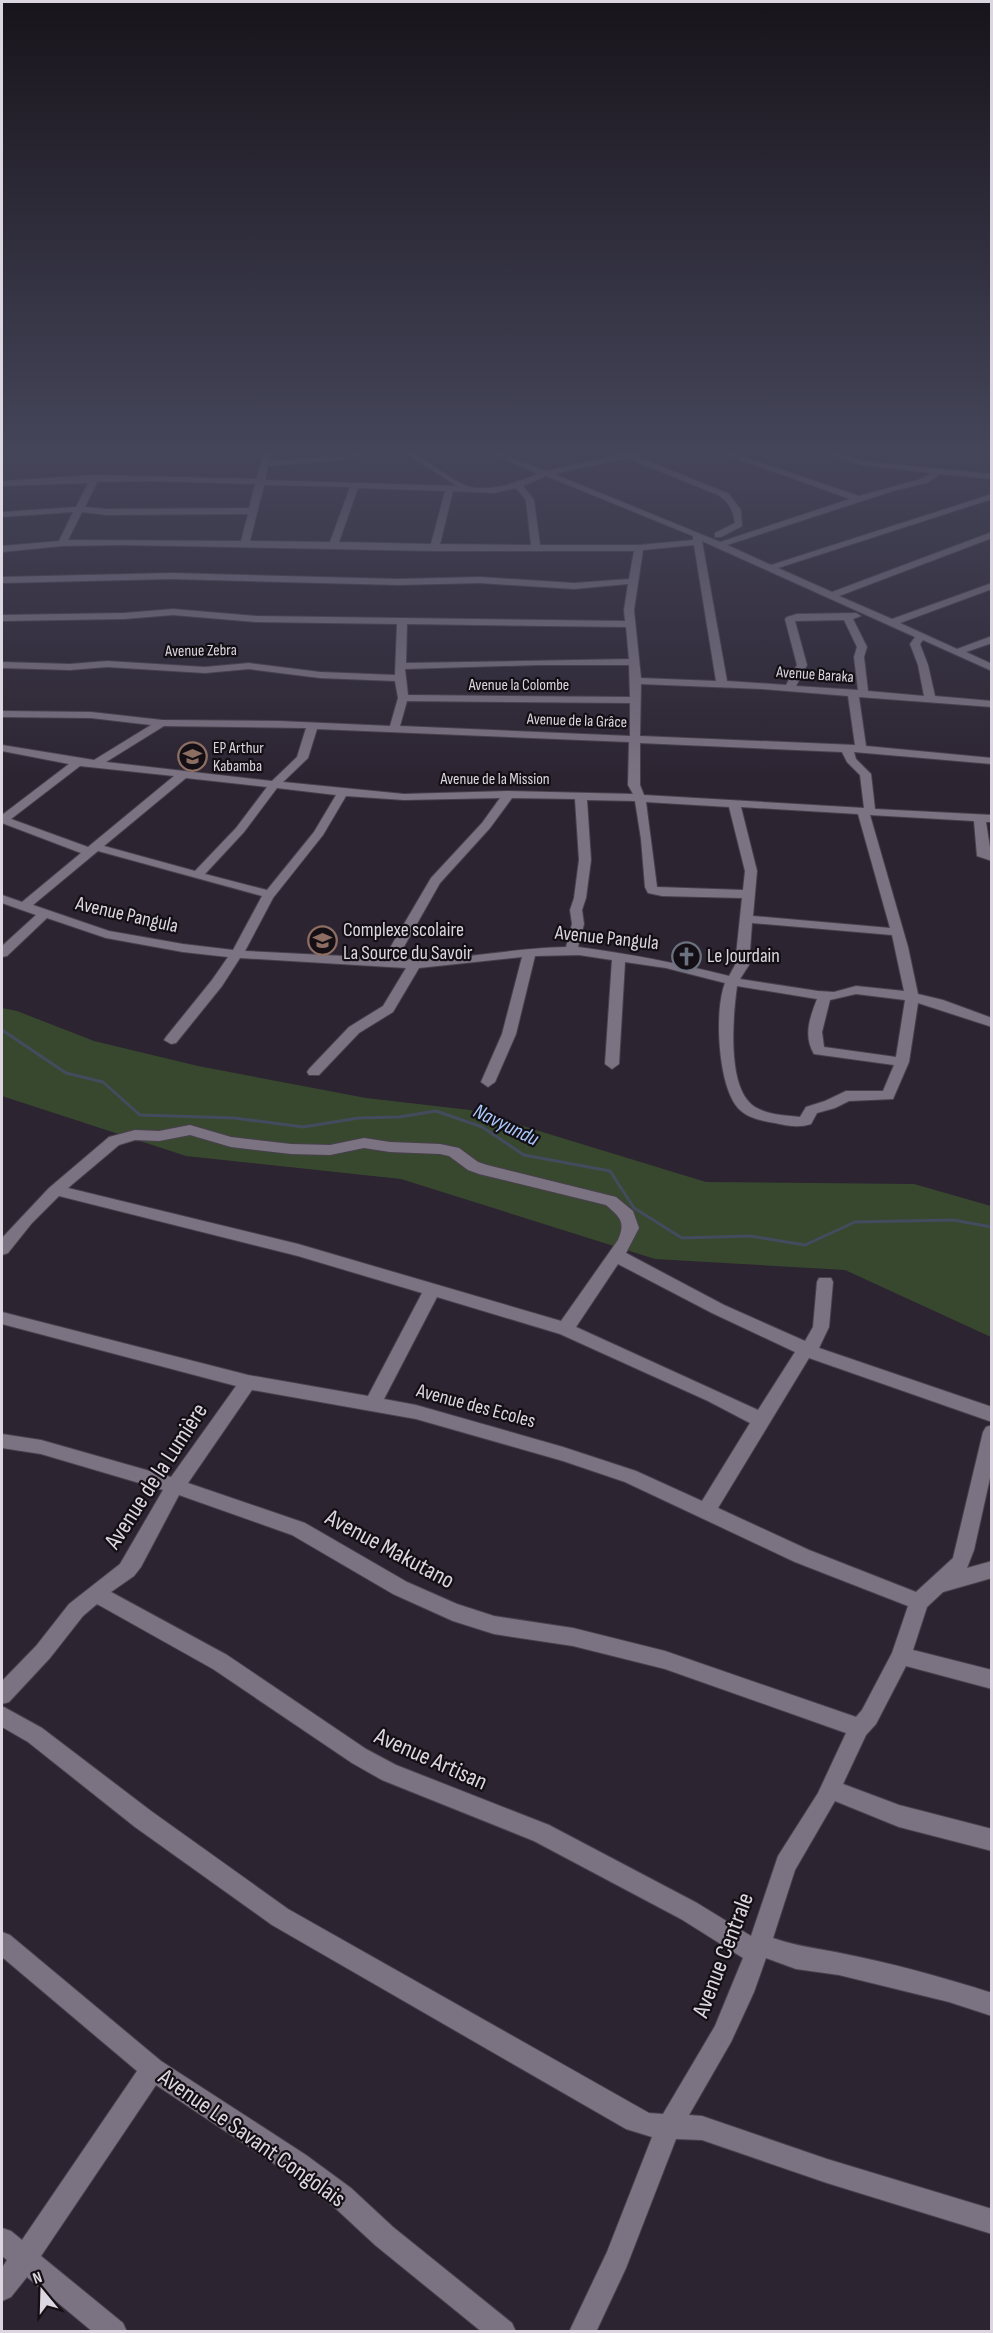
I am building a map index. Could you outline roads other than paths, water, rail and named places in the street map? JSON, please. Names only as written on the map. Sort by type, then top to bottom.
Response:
[{"type":"street","points":[[636,562],[629,610],[636,681],[634,786],[640,798],[652,890],[747,894]]},
{"type":"street","points":[[704,562],[722,684]]},
{"type":"street","points":[[756,562],[992,668]]},
{"type":"street","points":[[770,568],[789,562]]},
{"type":"street","points":[[830,596],[921,562]]},
{"type":"street","points":[[2,580],[160,576],[387,582],[480,580],[568,586],[633,581]]},
{"type":"street","points":[[890,623],[992,586]]},
{"type":"street","points":[[2,618],[124,616],[173,612],[256,619],[631,624]]},
{"type":"street","points":[[789,688],[802,665],[790,619],[873,615]]},
{"type":"street","points":[[847,617],[862,647],[859,657],[858,692],[860,749]]},
{"type":"street","points":[[394,729],[403,698],[400,678],[402,621]]},
{"type":"street","points":[[921,636],[915,644],[923,665],[930,699]]},
{"type":"street","points":[[958,652],[992,639]]},
{"type":"street","points":[[400,666],[635,662]]},
{"type":"street","name":"Avenue Zebra","points":[[2,665],[70,667],[108,664],[205,670],[249,666],[320,675],[400,678]]},
{"type":"street","name":"Avenue Baraka","points":[[636,681],[858,692],[992,704]]},
{"type":"street","name":"Avenue la Colombe","points":[[403,698],[636,700]]},
{"type":"street","name":"Avenue de la Grâce","points":[[2,714],[91,715],[162,723],[279,724],[860,749],[992,761]]},
{"type":"street","points":[[96,764],[123,745],[162,723]]},
{"type":"street","points":[[197,876],[240,830],[273,785],[302,758],[312,727]]},
{"type":"street","name":"Avenue de la Mission","points":[[2,748],[78,762],[342,794],[404,797],[508,794],[640,798],[986,819]]},
{"type":"street","points":[[734,803],[751,871],[742,965],[732,981],[728,1012],[731,1084],[739,1100],[754,1113],[801,1122],[806,1120],[811,1110],[830,1105],[843,1096],[888,1096],[902,1062],[912,997],[902,947],[896,932],[866,812],[865,774],[851,760],[847,749]]},
{"type":"street","points":[[2,820],[78,762]]},
{"type":"street","points":[[23,907],[184,774]]},
{"type":"street","points":[[171,1041],[217,982],[270,895],[319,833],[342,794]]},
{"type":"street","points":[[389,961],[435,881],[495,816],[508,794]]},
{"type":"street","points":[[571,951],[578,924],[576,910],[580,898],[585,860],[581,796]]},
{"type":"street","points":[[986,819],[983,856],[992,858]]},
{"type":"street","points":[[2,820],[93,849],[266,892],[270,895]]},
{"type":"street","name":"Avenue Pangula","points":[[2,899],[106,934],[142,942],[235,954],[416,964],[466,961],[530,952],[571,951],[619,955],[732,981],[825,996],[860,990],[912,997],[938,1003],[990,1021]]},
{"type":"street","points":[[2,953],[44,914]]},
{"type":"street","points":[[748,919],[896,932]]},
{"type":"street","points":[[489,1082],[512,1026],[519,989],[530,952]]},
{"type":"street","points":[[612,1064],[619,955]]},
{"type":"street","points":[[314,1072],[354,1030],[388,1009],[416,964]]},
{"type":"street","points":[[825,996],[816,1034],[815,1046],[819,1051],[902,1062]]},
{"type":"street","points":[[2,1249],[15,1231],[56,1190],[114,1141],[135,1135],[159,1136],[182,1130],[203,1132],[231,1142],[291,1149],[330,1150],[364,1143],[390,1148],[440,1149],[453,1152],[473,1166],[491,1172],[611,1201],[628,1215],[631,1228],[565,1329]]},
{"type":"street","points":[[56,1190],[287,1247],[565,1329],[714,1396],[761,1420]]},
{"type":"street","points":[[615,1255],[675,1288],[829,1360],[992,1415]]},
{"type":"street","points":[[706,1511],[761,1420],[806,1350],[813,1344],[821,1327],[825,1282]]},
{"type":"street","points":[[373,1403],[407,1334],[433,1289]]},
{"type":"street","name":"Avenue des Ecoles","points":[[2,1318],[248,1382],[373,1403],[455,1422],[583,1460],[630,1476],[802,1556],[919,1602]]},
{"type":"street","name":"Avenue de la Lumière","points":[[2,1695],[43,1652],[76,1610],[134,1562],[175,1486],[248,1382]]},
{"type":"street","points":[[919,1602],[960,1563],[992,1432]]},
{"type":"street","name":"Avenue Makutano","points":[[2,1441],[41,1447],[175,1486],[298,1528],[400,1588],[453,1612],[494,1625],[573,1637],[665,1660],[859,1728]]},
{"type":"street","points":[[936,1585],[992,1569]]},
{"type":"street","name":"Avenue Artisan","points":[[95,1593],[220,1662],[359,1756],[389,1773],[541,1833],[759,1948],[796,1958],[839,1964],[949,1991],[992,2005]]},
{"type":"street","name":"Avenue Centrale","points":[[582,2331],[617,2259],[669,2127],[723,2034],[759,1948],[786,1864],[800,1844],[830,1789],[859,1728],[869,1717],[901,1656],[919,1602]]},
{"type":"street","points":[[901,1656],[992,1680]]},
{"type":"street","points":[[2,1716],[35,1735],[143,1819],[280,1917],[635,2120],[649,2125],[702,2128],[827,2171],[992,2222]]},
{"type":"street","points":[[830,1789],[899,1816],[992,1840]]},
{"type":"street","name":"Avenue Le Savant Congolais","points":[[2,1943],[153,2069],[297,2164],[342,2197],[384,2236],[503,2331]]},
{"type":"street","points":[[2,2288],[153,2069]]},
{"type":"street","points":[[2,2240],[114,2331]]},
{"type":"waterway","name":"Navyundu","points":[[2,1030],[66,1073],[103,1082],[140,1115],[234,1118],[303,1127],[359,1118],[399,1117],[436,1111],[482,1127],[524,1155],[610,1171],[634,1208],[682,1238],[750,1236],[805,1245],[855,1222],[953,1220],[992,1227]]},
{"type":"place","name":"EP Arthur Kabamba","points":[[192,757]]},
{"type":"place","name":"Complexe scolaire La Source du Savoir","points":[[322,941]]},
{"type":"place","name":"Le Jourdain","points":[[686,956]]}]
